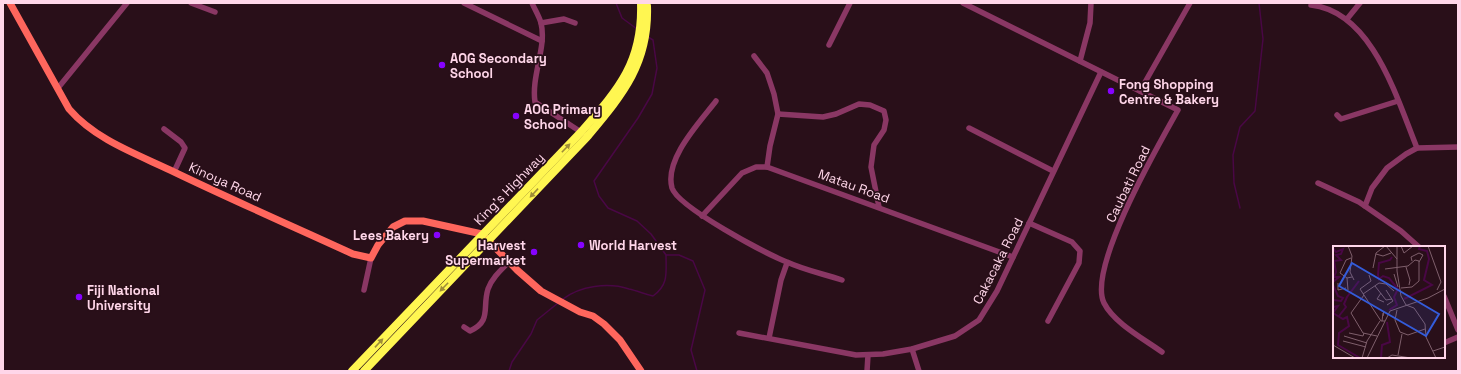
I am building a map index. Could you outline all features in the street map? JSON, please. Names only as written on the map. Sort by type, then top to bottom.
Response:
[{"type":"highway","name":"King's Highway","points":[[642,3],[644,26]]},
{"type":"highway","name":"King's Highway","points":[[364,371],[488,241],[584,135],[614,95],[630,68],[642,38],[647,3]]},
{"type":"highway","name":"King's Highway","points":[[352,371],[482,234],[584,135]]},
{"type":"main road","name":"Kinoya Road","points":[[10,3],[69,109],[76,117],[99,135],[174,172],[353,254],[371,258]]},
{"type":"main road","points":[[371,258],[378,245],[393,227],[405,221],[423,221],[482,234],[509,262],[541,291],[560,302],[593,316],[604,324],[620,340],[641,371]]},
{"type":"street","points":[[58,88],[127,3]]},
{"type":"street","points":[[191,3],[215,12]]},
{"type":"street","points":[[464,3],[542,41]]},
{"type":"street","points":[[532,3],[541,23],[542,41],[535,80],[535,102],[584,135]]},
{"type":"street","points":[[830,45],[850,3]]},
{"type":"street","name":"Caubati Road","points":[[964,3],[1178,110],[1141,177],[1110,248],[1103,269],[1101,289],[1104,302],[1125,326],[1162,352]]},
{"type":"street","points":[[1080,61],[1090,23],[1091,3]]},
{"type":"street","points":[[1140,91],[1190,3]]},
{"type":"street","points":[[1347,19],[1360,3]]},
{"type":"street","points":[[1311,5],[1322,6],[1347,19],[1372,46],[1398,101],[1417,148]]},
{"type":"street","points":[[541,23],[564,19],[575,23]]},
{"type":"street","points":[[754,56],[767,73],[774,94],[778,114],[770,146],[768,167]]},
{"type":"street","name":"Cakacaka Road","points":[[739,333],[856,355],[868,355],[912,349],[955,336],[979,320],[997,291],[1101,72]]},
{"type":"street","points":[[716,101],[683,144],[675,161],[672,175],[672,188],[676,195],[702,216],[787,263],[842,280]]},
{"type":"street","points":[[1337,116],[1341,119],[1398,101]]},
{"type":"street","points":[[778,114],[823,117],[836,114],[859,104],[870,105],[884,111],[886,120],[884,130],[874,145],[871,167],[879,207]]},
{"type":"street","points":[[969,128],[1053,171]]},
{"type":"street","points":[[164,129],[181,142],[185,148],[174,172]]},
{"type":"street","points":[[1365,206],[1372,188],[1387,168],[1417,148],[1458,147]]},
{"type":"street","name":"Matau Road","points":[[702,216],[742,173],[756,167],[768,167],[1012,257]]},
{"type":"street","points":[[1318,183],[1365,206],[1401,230],[1418,246]]},
{"type":"street","points":[[1029,223],[1072,242],[1080,251],[1079,263],[1048,321]]},
{"type":"street","points":[[364,290],[371,258]]},
{"type":"street","points":[[464,327],[470,331],[480,327],[485,318],[488,288],[496,276],[509,262]]},
{"type":"street","points":[[769,338],[781,280],[787,263]]},
{"type":"street","points":[[1445,298],[1458,330]]},
{"type":"street","points":[[1445,343],[1458,337]]},
{"type":"street","points":[[912,349],[919,371]]},
{"type":"street","points":[[867,371],[868,355]]},
{"type":"waterway","points":[[616,3],[622,18],[637,29]]},
{"type":"waterway","points":[[1240,208],[1234,183],[1233,155],[1240,127],[1255,111],[1263,39],[1259,3]]},
{"type":"waterway","points":[[648,37],[653,40],[657,68],[652,94],[638,118],[594,181],[599,196],[608,208],[637,221],[651,234],[666,255],[679,255],[693,261],[705,290],[691,350],[697,371]]},
{"type":"waterway","points":[[563,299],[578,291],[594,286],[621,287],[653,296],[662,287],[666,278],[666,255]]},
{"type":"waterway","points":[[509,371],[512,362],[531,334],[537,320],[558,303]]},
{"type":"place","name":"AOG Secondary School","points":[[442,65]]},
{"type":"place","name":"Fong Shopping Centre & Bakery","points":[[1111,91]]},
{"type":"place","name":"AOG Primary School","points":[[516,116]]},
{"type":"place","name":"Lees Bakery","points":[[437,235]]},
{"type":"place","name":"World Harvest","points":[[581,245]]},
{"type":"place","name":"Harvest Supermarket","points":[[534,252]]},
{"type":"place","name":"Fiji National University","points":[[79,297]]}]
